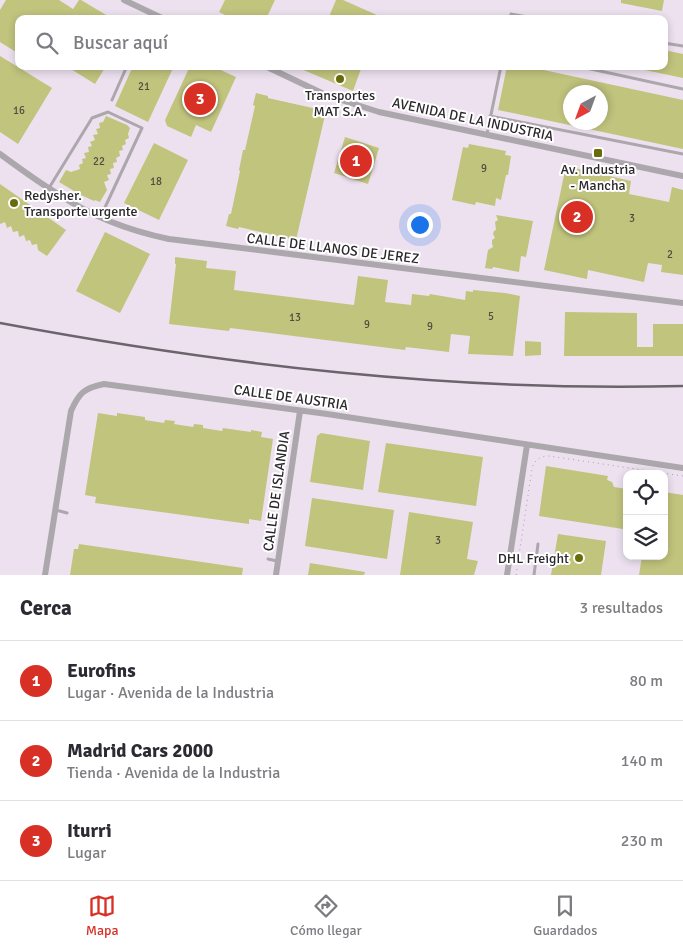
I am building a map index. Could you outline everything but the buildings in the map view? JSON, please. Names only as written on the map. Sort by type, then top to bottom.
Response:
[{"type":"street","points":[[124,0],[148,15]]},
{"type":"street","name":"AVENIDA DE LA INDUSTRIA","points":[[273,70],[326,95],[379,112],[683,176]]},
{"type":"street","name":"CALLE DE LLANOS DE JEREZ","points":[[0,154],[76,205],[117,224],[154,236],[200,244],[683,303]]},
{"type":"street","name":"CALLE DE AUSTRIA","points":[[45,575],[71,411],[75,400],[83,391],[92,386],[104,384],[300,411],[683,468]]},
{"type":"street","name":"CALLE DE ISLANDIA","points":[[276,575],[300,411]]},
{"type":"street","points":[[508,575],[527,445]]},
{"type":"lane","points":[[668,44],[683,46]]},
{"type":"lane","points":[[112,100],[125,70]]},
{"type":"lane","points":[[487,135],[500,70]]},
{"type":"lane","points":[[595,70],[683,89]]},
{"type":"lane","points":[[49,188],[92,118],[108,112],[142,128],[100,217]]},
{"type":"lane","points":[[490,116],[683,154]]},
{"type":"lane","points":[[55,510],[67,513]]},
{"type":"lane","points":[[534,575],[538,544]]},
{"type":"lane","points":[[268,559],[278,562]]},
{"type":"path","points":[[516,575],[532,469],[540,457],[549,456],[683,476]]},
{"type":"railway","points":[[0,323],[169,351],[340,373],[511,385],[683,386]]},
{"type":"place","name":"Transportes MAT S.A.","points":[[340,79]]},
{"type":"place","name":"Iturri","points":[[200,99]]},
{"type":"place","name":"Av. Industria - Mancha","points":[[598,153]]},
{"type":"place","name":"Eurofins","points":[[356,161]]},
{"type":"place","name":"Redysher. Transporte urgente","points":[[14,203]]},
{"type":"place","name":"Madrid Cars 2000","points":[[577,217]]},
{"type":"place","name":"DHL Freight","points":[[579,558]]}]
